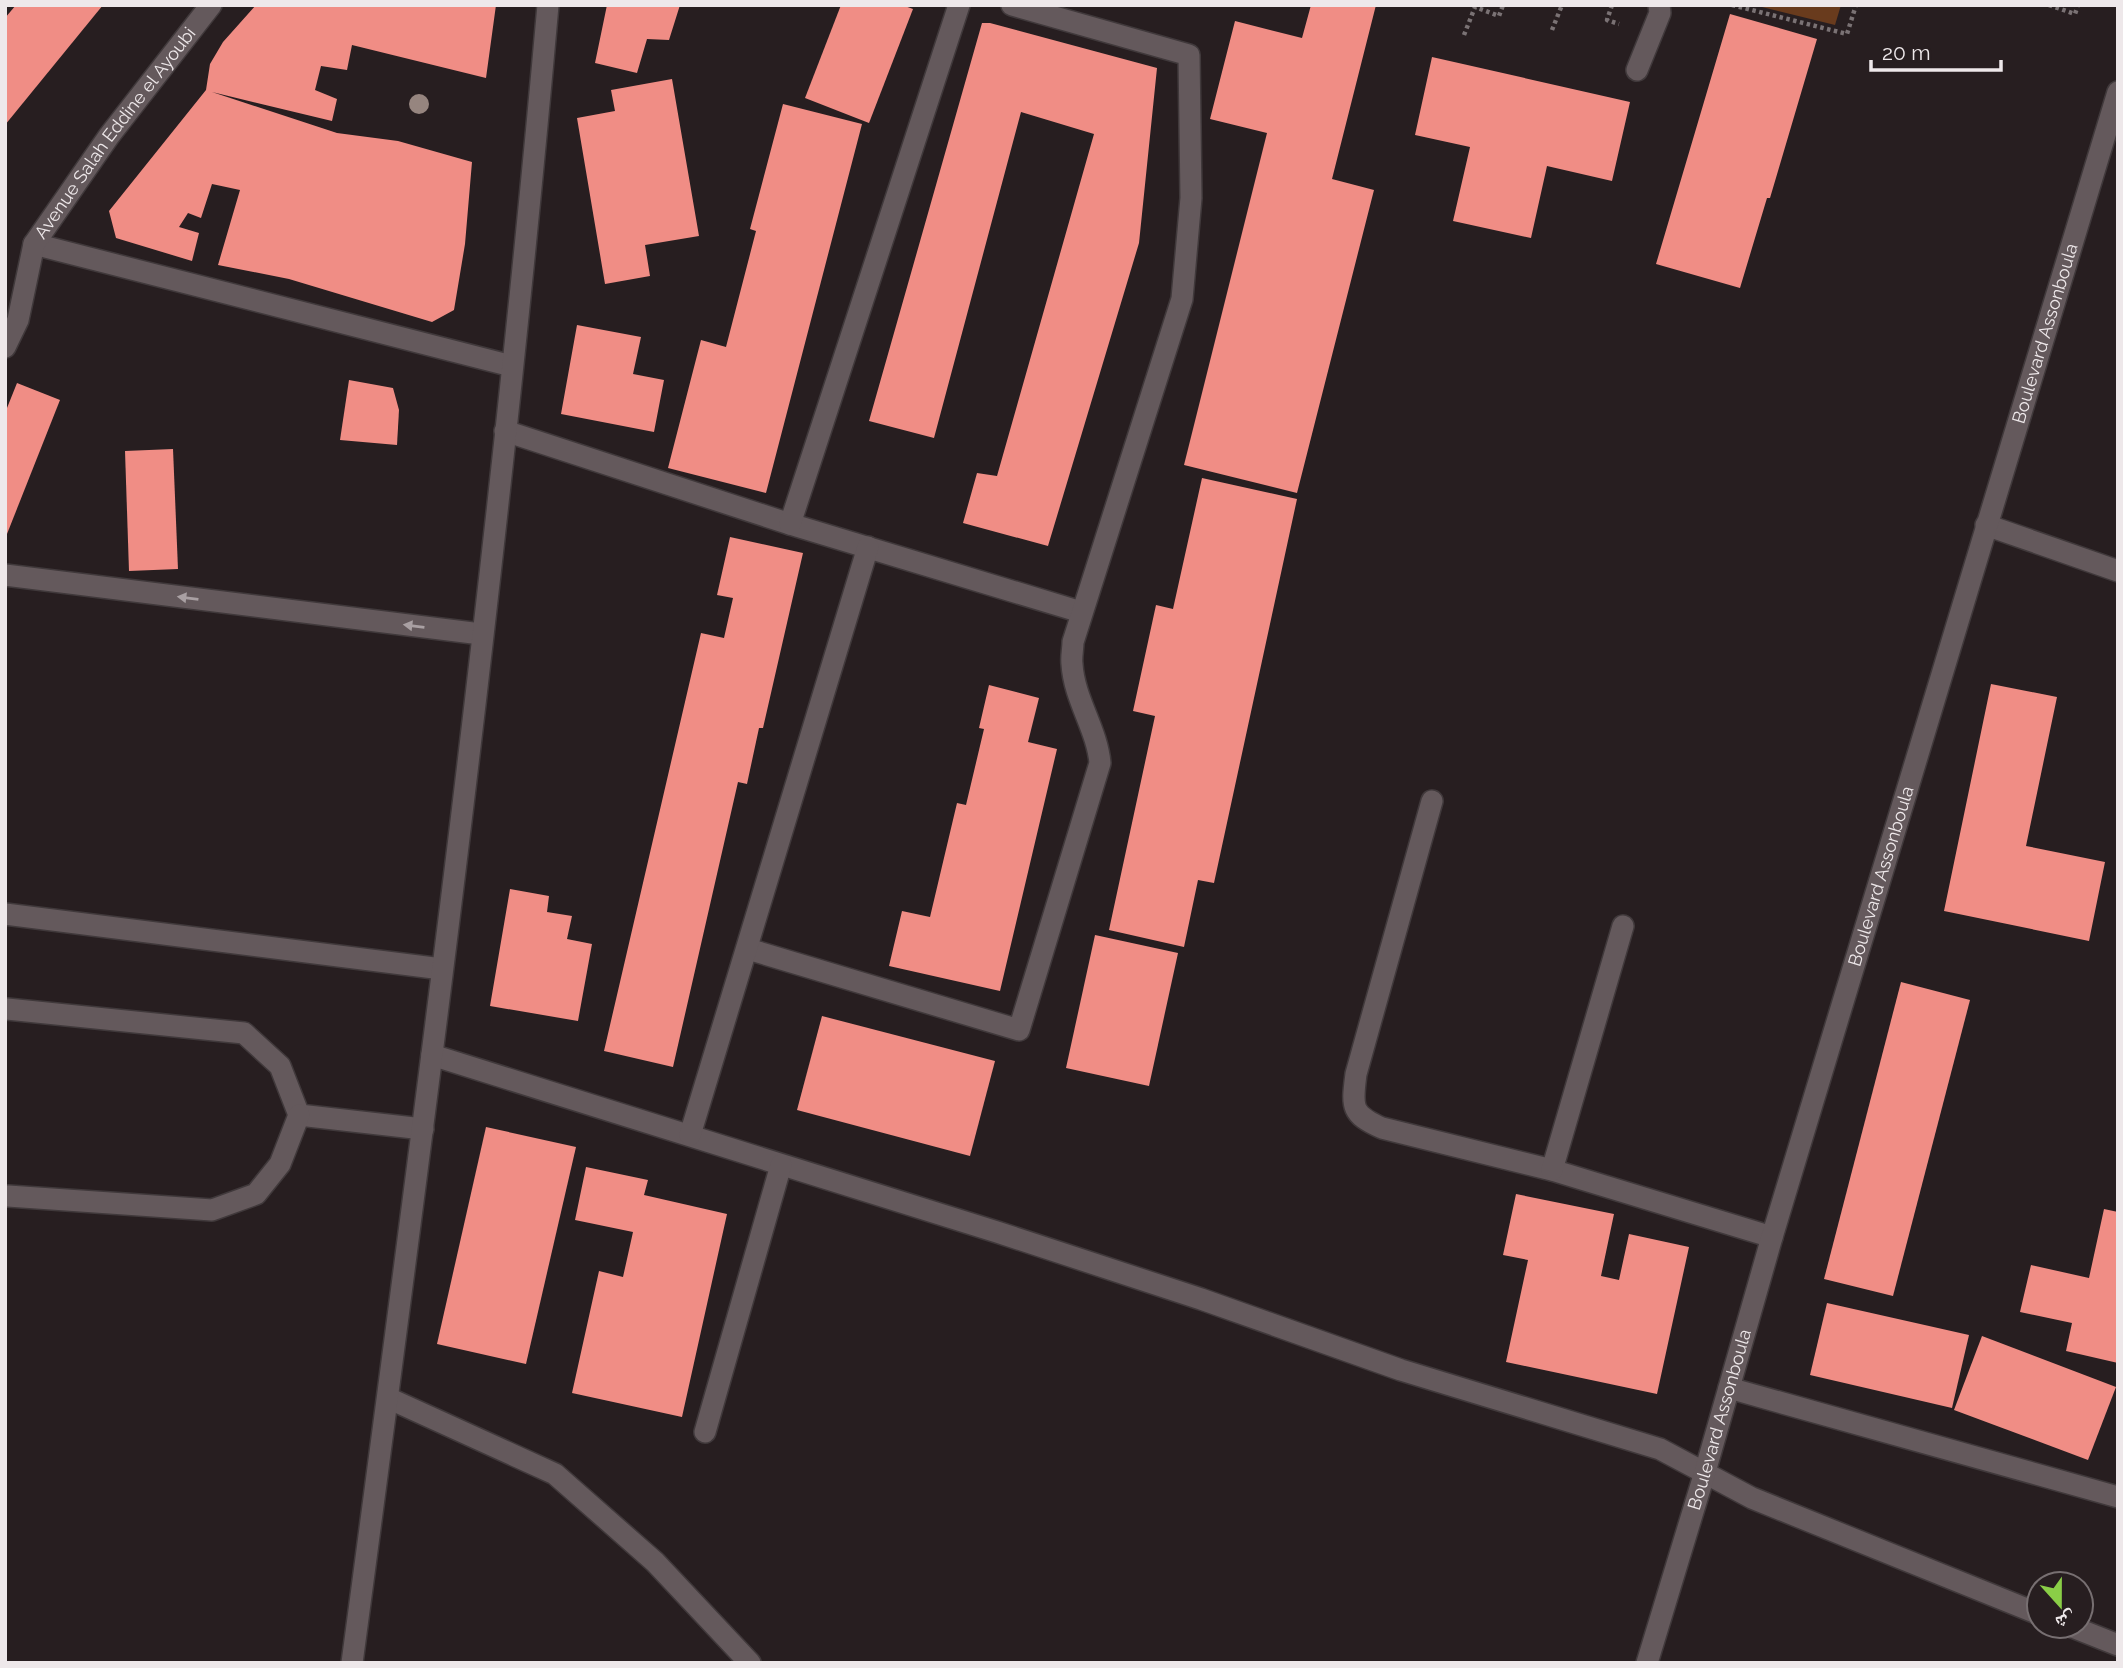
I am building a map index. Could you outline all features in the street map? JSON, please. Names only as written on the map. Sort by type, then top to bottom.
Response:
[{"type":"street","name":"Avenue Salah Eddine el Ayoubi","points":[[5,347],[18,320],[34,244],[109,136],[211,5]]},
{"type":"street","points":[[352,1663],[432,1055],[505,431],[548,5]]},
{"type":"street","points":[[790,524],[959,5]]},
{"type":"street","points":[[748,949],[1019,1030],[1100,763],[1097,744],[1076,686],[1072,664],[1073,642],[1182,299],[1191,198],[1189,55],[1012,5]]},
{"type":"street","points":[[1637,70],[1660,13],[1659,5]]},
{"type":"street","name":"Boulevard Assonboula","points":[[1647,1663],[1772,1237],[2118,92]]},
{"type":"street","points":[[34,244],[512,366]]},
{"type":"street","points":[[505,431],[790,524],[1081,612]]},
{"type":"street","points":[[1986,525],[2118,571]]},
{"type":"street","points":[[690,1135],[868,547]]},
{"type":"street","points":[[5,575],[481,634]]},
{"type":"street","points":[[1432,801],[1356,1074],[1353,1104],[1363,1120],[1382,1128],[1552,1170],[1772,1237]]},
{"type":"street","points":[[5,914],[442,969]]},
{"type":"street","points":[[1552,1170],[1623,926]]},
{"type":"street","points":[[7,1009],[244,1033],[280,1066],[299,1115],[280,1164],[256,1194],[212,1210],[8,1196]]},
{"type":"street","points":[[432,1055],[997,1232],[1201,1299],[1401,1370],[1660,1449],[1752,1497],[2025,1608]]},
{"type":"street","points":[[299,1115],[423,1129]]},
{"type":"street","points":[[705,1432],[781,1165]]},
{"type":"street","points":[[1729,1388],[2118,1497]]},
{"type":"street","points":[[387,1398],[555,1474],[655,1562],[750,1663]]},
{"type":"street","points":[[2095,1636],[2118,1645]]},
{"type":"path","points":[[1464,35],[1475,7],[1499,16],[1503,5]]},
{"type":"path","points":[[1552,30],[1562,5]]},
{"type":"path","points":[[1732,5],[1847,34],[1856,5]]},
{"type":"path","points":[[2049,5],[2075,14],[2078,5]]},
{"type":"shaded area","points":[[1754,5],[1841,5],[1835,25]]},
{"type":"building","points":[[16,5],[103,5],[5,125],[5,18]]},
{"type":"building","points":[[256,5],[496,5],[486,78],[352,45],[347,70],[321,66],[315,90],[337,99],[332,121],[212,92],[337,133],[398,141],[472,162],[465,244],[454,310],[432,322],[289,279],[218,265],[240,190],[212,184],[201,218],[188,213],[179,227],[199,233],[192,261],[116,238],[109,211],[206,90],[210,64],[223,42]]},
{"type":"building","points":[[607,5],[680,5],[669,40],[647,39],[637,73],[595,63]]},
{"type":"building","points":[[841,5],[902,5],[913,9],[869,123],[805,98]]},
{"type":"building","points":[[1311,5],[1376,5],[1332,179],[1374,190],[1297,493],[1184,465],[1267,133],[1210,119],[1235,21],[1302,38]]},
{"type":"building","points":[[1730,14],[1817,39],[1740,288],[1656,264]]},
{"type":"building","points":[[982,23],[1157,68],[1139,243],[1048,546],[963,523],[977,473],[997,476],[1094,134],[1021,112],[934,438],[869,421]]},
{"type":"building","points":[[1432,57],[1630,102],[1612,181],[1547,166],[1531,238],[1453,221],[1470,147],[1415,135]]},
{"type":"building","points":[[672,79],[699,236],[645,245],[650,276],[605,284],[577,118],[615,111],[611,90]]},
{"type":"building","points":[[783,104],[862,124],[766,493],[668,468],[701,340],[726,347],[756,231],[750,229]]},
{"type":"building","points":[[577,325],[641,337],[633,374],[664,380],[654,432],[561,414]]},
{"type":"building","points":[[349,380],[393,388],[399,410],[397,445],[340,440]]},
{"type":"building","points":[[17,383],[60,400],[5,539],[5,413]]},
{"type":"building","points":[[173,449],[178,569],[129,571],[125,451]]},
{"type":"building","points":[[1202,478],[1297,499],[1214,883],[1198,880],[1184,947],[1109,930],[1155,716],[1133,711],[1156,605],[1173,609]]},
{"type":"building","points":[[730,537],[803,553],[763,728],[759,728],[747,784],[738,782],[673,1067],[604,1051],[701,633],[724,638],[733,598],[717,595]]},
{"type":"building","points":[[1991,684],[2057,697],[2026,846],[2105,862],[2089,941],[1944,911]]},
{"type":"building","points":[[989,685],[1039,698],[1028,742],[1057,749],[1000,991],[889,966],[902,911],[930,917],[957,803],[966,805],[984,729],[979,728]]},
{"type":"building","points":[[510,889],[549,896],[547,912],[572,916],[567,939],[592,944],[578,1021],[490,1006]]},
{"type":"building","points":[[1095,935],[1178,953],[1149,1086],[1066,1068]]},
{"type":"building","points":[[1901,982],[1970,1000],[1893,1296],[1824,1279]]},
{"type":"building","points":[[822,1016],[995,1061],[970,1156],[797,1110]]},
{"type":"building","points":[[486,1127],[576,1147],[526,1364],[437,1344]]},
{"type":"building","points":[[586,1167],[648,1180],[644,1195],[727,1214],[682,1417],[572,1393],[599,1271],[623,1277],[633,1232],[575,1220]]},
{"type":"building","points":[[1516,1194],[1614,1214],[1601,1276],[1619,1280],[1629,1234],[1689,1247],[1657,1394],[1506,1362],[1528,1260],[1503,1255]]},
{"type":"building","points":[[2104,1209],[2118,1212],[2118,1363],[2066,1351],[2072,1323],[2020,1312],[2031,1265],[2089,1278]]},
{"type":"building","points":[[1827,1303],[1969,1335],[1952,1408],[1810,1375]]},
{"type":"building","points":[[1982,1336],[2116,1387],[2088,1460],[1954,1410]]}]
